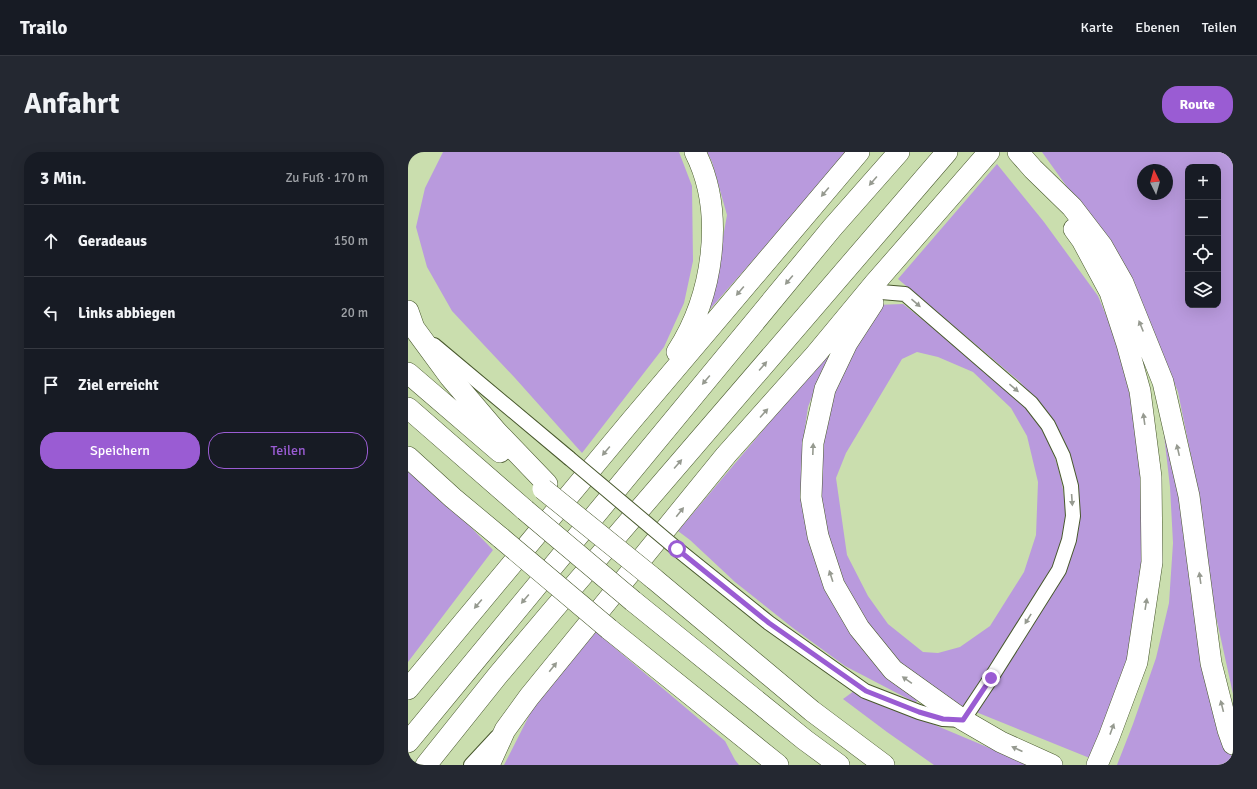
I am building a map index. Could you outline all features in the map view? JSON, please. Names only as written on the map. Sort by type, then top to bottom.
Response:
[{"type":"highway","points":[[630,421],[685,340],[703,296],[707,279],[712,241],[711,202],[703,171],[695,152]]},
{"type":"highway","points":[[408,689],[630,421],[859,152]]},
{"type":"highway","points":[[408,742],[827,234],[899,152]]},
{"type":"highway","points":[[426,765],[498,675],[553,610],[947,152]]},
{"type":"highway","points":[[489,765],[505,730],[529,697],[726,455],[816,354],[874,284],[989,152]]},
{"type":"highway","points":[[1018,152],[1033,170],[1082,240],[1110,292],[1140,391],[1151,477],[1152,562],[1137,662],[1110,737],[1097,765]]},
{"type":"highway","points":[[1033,170],[1072,207],[1102,246],[1123,283],[1163,382],[1188,496],[1211,663],[1233,744]]},
{"type":"highway","points":[[913,239],[847,343],[824,389],[813,443],[811,497],[818,536],[834,585],[859,628],[893,670],[963,720],[1001,742],[1052,765]]},
{"type":"highway","points":[[410,321],[450,377],[545,486]]},
{"type":"highway","points":[[408,373],[545,486],[580,519],[812,711],[884,765]]},
{"type":"highway","points":[[408,408],[525,510],[633,601],[805,740],[839,765]]},
{"type":"highway","points":[[408,457],[453,498],[609,629],[778,765]]},
{"type":"highway","points":[[408,467],[453,498]]},
{"type":"highway","points":[[408,675],[433,658]]},
{"type":"highway","points":[[708,708],[754,765]]},
{"type":"lane","points":[[410,321],[677,549],[769,623],[866,691],[919,712],[943,719],[963,720],[1059,570],[1069,540],[1073,516],[1071,486],[1063,456],[1048,425],[1031,403],[905,294],[880,292]]},
{"type":"lane","points":[[471,765],[497,736],[505,730]]},
{"type":"shaded area","points":[[443,152],[679,152],[692,186],[693,261],[684,303],[664,347],[582,453],[515,378],[452,311],[427,267],[416,227],[425,188]]},
{"type":"shaded area","points":[[707,152],[848,152],[704,316],[715,282],[727,215],[712,162]]},
{"type":"shaded area","points":[[1042,152],[1233,152],[1233,694],[1215,612],[1198,491],[1178,392],[1146,314],[1100,233]]},
{"type":"shaded area","points":[[997,164],[1044,222],[1098,296],[1116,339],[1148,469],[1136,644],[1097,761],[976,712],[1043,609],[1062,571],[1077,533],[1044,409],[1019,381],[898,279]]},
{"type":"shaded area","points":[[903,304],[970,357],[1020,402],[1032,414],[1047,438],[1058,466],[1061,480],[1064,495],[1065,523],[1054,570],[961,710],[896,660],[867,628],[838,569],[826,531],[819,491],[818,447],[834,380],[875,305]],"holes":[[[917,352],[938,357],[973,372],[1011,408],[1027,436],[1038,482],[1036,535],[1024,572],[990,626],[960,647],[938,653],[923,652],[888,624],[868,596],[847,555],[836,478],[846,453],[902,359]]]},
{"type":"shaded area","points":[[833,351],[808,407],[803,442],[808,538],[919,696],[916,703],[845,666],[793,628],[735,582],[690,540],[678,531],[828,353]]},
{"type":"shaded area","points":[[1167,413],[1224,735],[1233,760],[1233,765],[1117,765],[1156,658],[1169,603],[1173,543],[1170,487],[1162,417]]},
{"type":"shaded area","points":[[408,463],[493,550],[408,662]]},
{"type":"shaded area","points":[[596,632],[725,741],[739,765],[504,765],[535,704]]},
{"type":"shaded area","points":[[854,691],[1030,765],[934,765],[843,699]]},
{"type":"route","points":[[677,549],[769,623],[866,691],[919,712],[943,719],[963,720],[991,678]]}]
